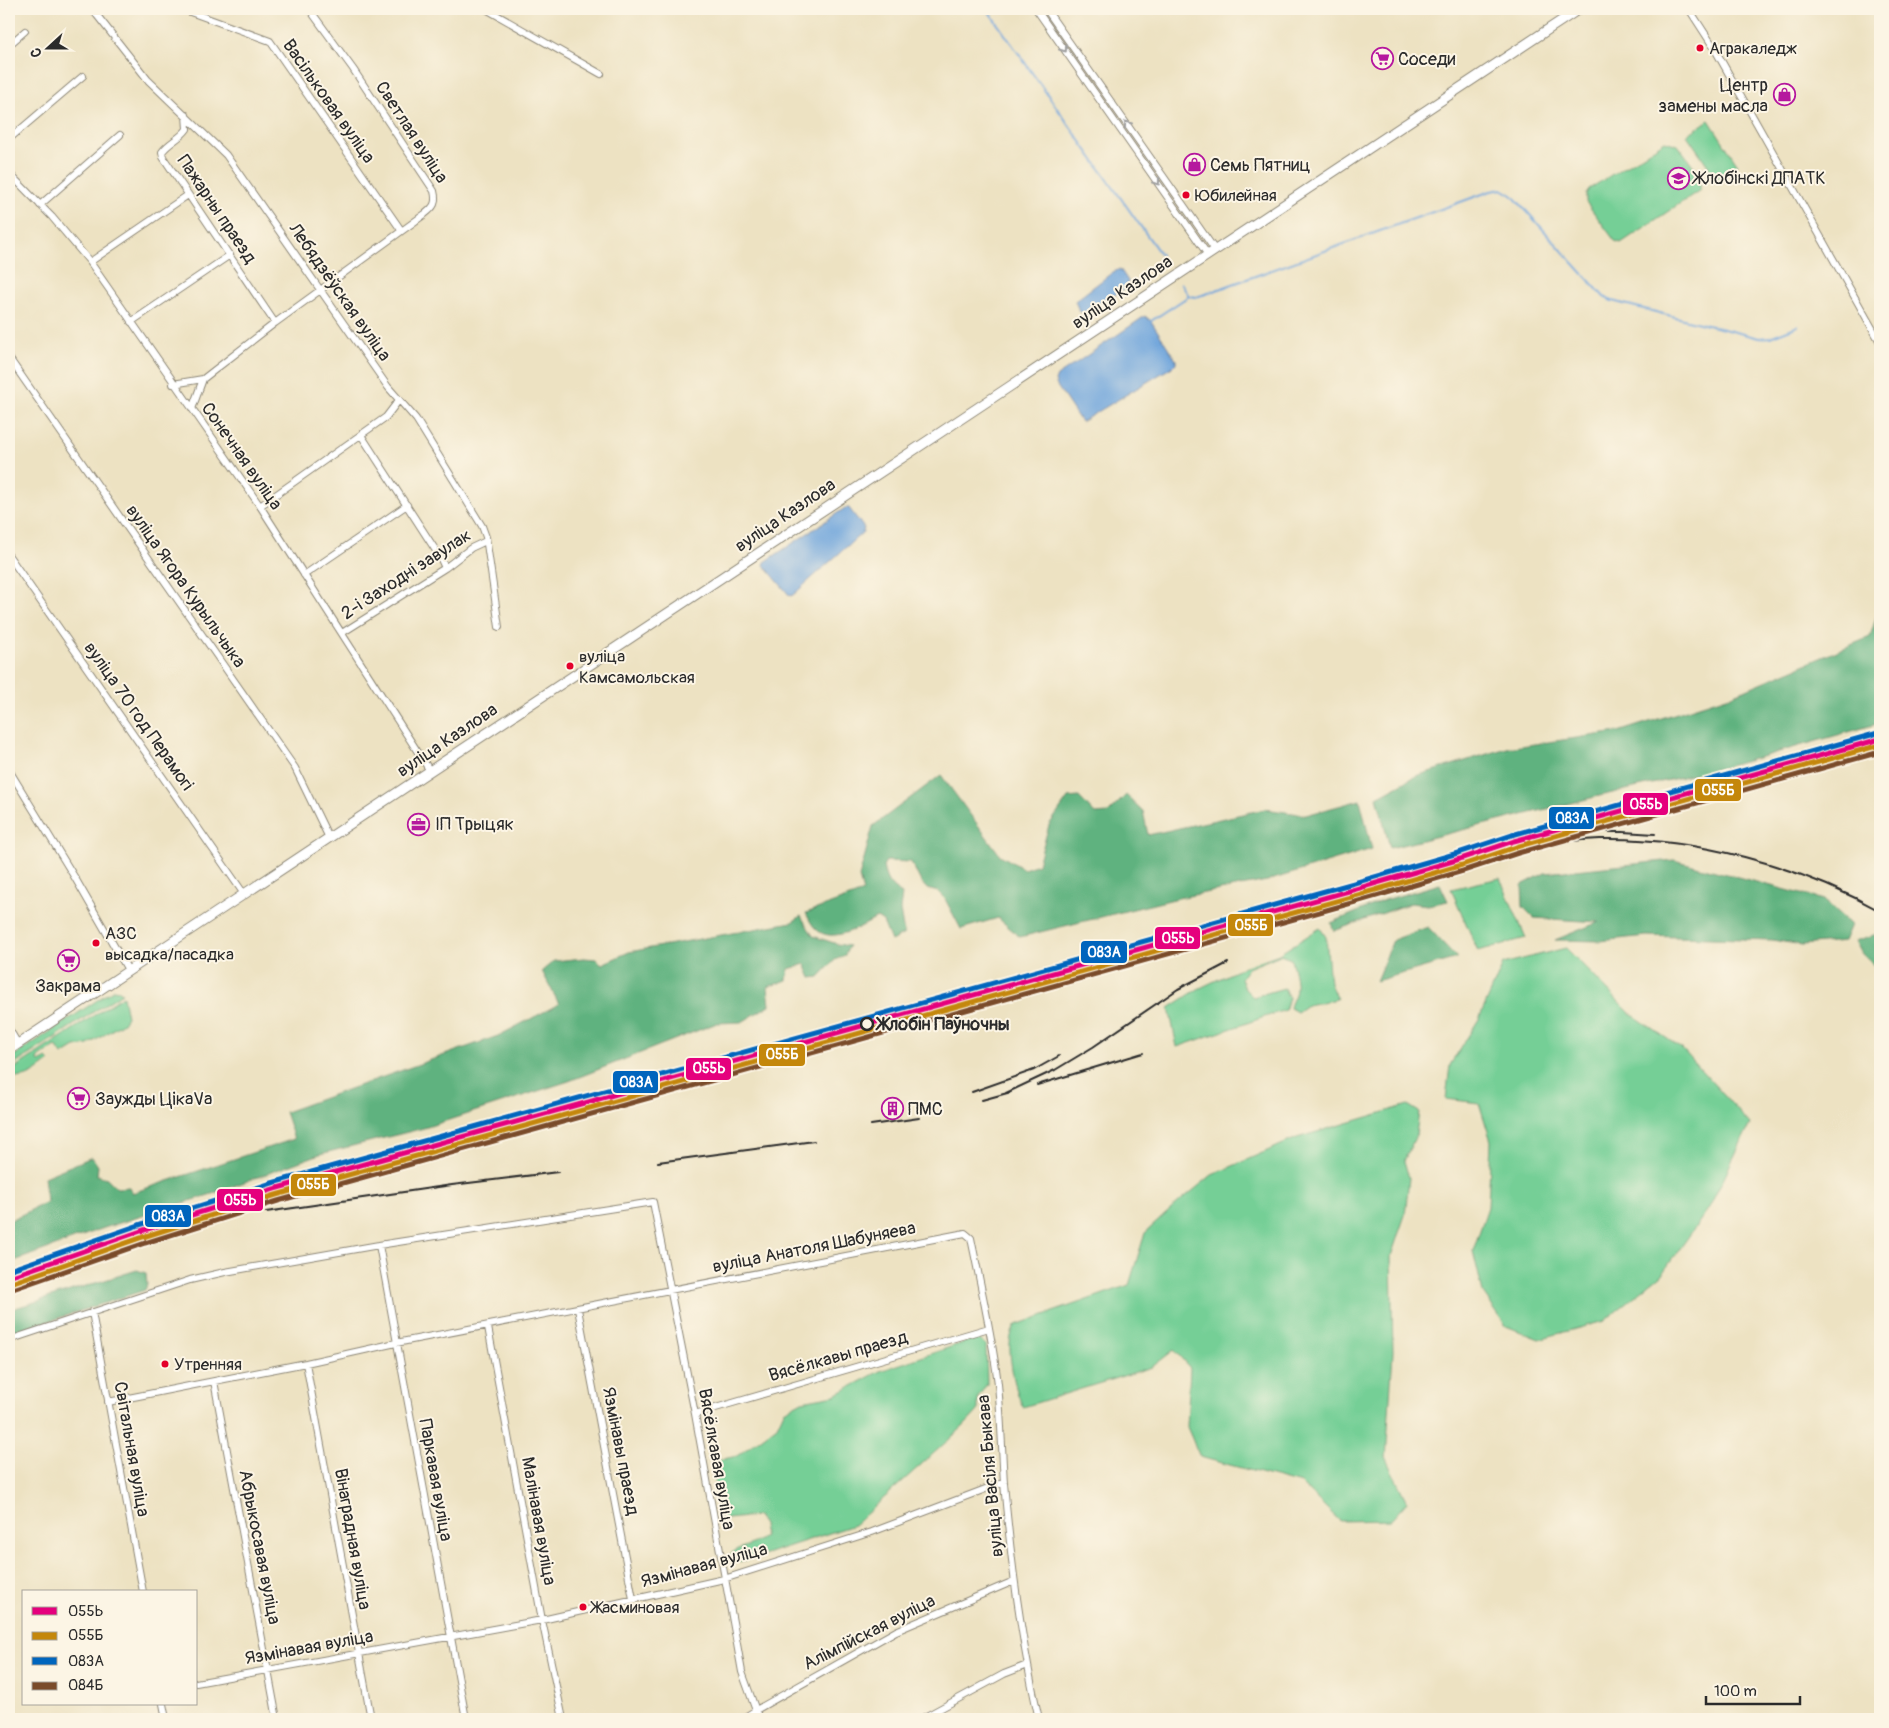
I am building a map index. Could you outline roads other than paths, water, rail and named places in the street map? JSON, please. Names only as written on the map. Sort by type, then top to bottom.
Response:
[{"type":"main road","name":"вуліца Казлова","points":[[9,1050],[1579,9]]},
{"type":"street","name":"Лебядзёўская вуліца","points":[[92,9],[148,80],[186,114],[226,155],[388,387],[416,418],[482,526],[499,627]]},
{"type":"street","name":"Васільковая вуліца","points":[[182,9],[193,10],[270,41],[401,230]]},
{"type":"street","name":"Светлая вуліца","points":[[203,379],[320,289],[434,207],[437,200],[434,191],[353,69],[309,9]]},
{"type":"street","points":[[486,9],[601,74]]},
{"type":"street","points":[[1036,9],[1212,252]]},
{"type":"street","points":[[1046,9],[1212,252]]},
{"type":"street","points":[[1689,9],[1713,46],[1880,342]]},
{"type":"street","points":[[9,45],[25,31]]},
{"type":"street","points":[[9,140],[84,76]]},
{"type":"street","name":"Пажарны праезд","points":[[186,114],[187,129],[182,136],[162,152],[188,195],[275,323]]},
{"type":"street","points":[[40,204],[120,135]]},
{"type":"street","name":"Сонечная вуліца","points":[[9,173],[40,204],[90,262],[173,384],[260,506],[430,771]]},
{"type":"street","points":[[90,262],[188,195]]},
{"type":"street","points":[[131,322],[230,255]]},
{"type":"street","name":"вуліца Ягора Курыльчыка","points":[[9,358],[295,768],[329,838]]},
{"type":"street","points":[[173,384],[203,379],[192,409]]},
{"type":"street","points":[[260,506],[386,417],[399,400]]},
{"type":"street","points":[[361,435],[440,557],[445,568]]},
{"type":"street","points":[[304,575],[407,506]]},
{"type":"street","name":"2-і Заходні завулак","points":[[342,633],[445,568],[471,548],[486,541]]},
{"type":"street","name":"вуліца 70 год Перамогі","points":[[9,556],[244,894]]},
{"type":"street","points":[[9,770],[128,970]]},
{"type":"street","points":[[9,1029],[18,1044]]},
{"type":"street","name":"Вясёлкавая вуліца","points":[[380,1245],[653,1202],[742,1672],[759,1719]]},
{"type":"street","name":"вуліца Анатоля Шабуняева","points":[[108,1402],[306,1363],[396,1343],[488,1327],[965,1233]]},
{"type":"street","name":"вуліца Васіля Быкава","points":[[965,1233],[971,1238],[998,1384],[1004,1482],[1014,1581],[1026,1665],[1039,1719]]},
{"type":"street","points":[[9,1340],[190,1280],[380,1245]]},
{"type":"street","name":"Паркавая вуліца","points":[[380,1245],[396,1343],[466,1719]]},
{"type":"street","name":"Язмінавы праезд","points":[[578,1309],[633,1599]]},
{"type":"street","name":"Світальная вуліца","points":[[92,1312],[143,1590]]},
{"type":"street","name":"Малінавая вуліца","points":[[488,1327],[542,1620],[564,1719]]},
{"type":"street","name":"Вясёлкавы праезд","points":[[694,1414],[989,1328]]},
{"type":"street","name":"Вінаградная вуліца","points":[[306,1363],[371,1719]]},
{"type":"street","name":"Абрыкосавая вуліца","points":[[214,1380],[277,1719]]},
{"type":"street","name":"Язмінавая вуліца","points":[[198,1683],[542,1620],[724,1579],[872,1532],[1004,1482]]},
{"type":"street","name":"Алімпійская вуліца","points":[[742,1719],[896,1631],[1014,1581]]},
{"type":"street","points":[[921,1719],[1004,1674],[1026,1665]]},
{"type":"street","points":[[163,1706],[166,1719]]},
{"type":"water","points":[[1120,269],[1128,281],[1128,287],[1083,313],[1079,311],[1075,301],[1113,272]]},
{"type":"water","points":[[1145,316],[1151,321],[1176,360],[1176,363],[1081,422],[1057,386],[1055,381],[1057,376]]},
{"type":"water","points":[[845,508],[849,508],[864,528],[863,532],[790,596],[764,565],[765,562]]},
{"type":"waterway","points":[[987,9],[1161,255]]},
{"type":"waterway","points":[[1181,283],[1189,296],[1197,297],[1491,191],[1502,189],[1512,195],[1604,297],[1612,301],[1759,338],[1770,337],[1798,326]]},
{"type":"waterway","points":[[1151,321],[1189,296]]},
{"type":"railway","points":[[1598,832],[1655,834]]},
{"type":"railway","points":[[410,1151],[484,1136],[1527,847],[1600,839],[1672,843],[1708,849],[1780,867],[1815,880],[1880,911]]},
{"type":"railway","points":[[1006,1093],[1055,1070],[1093,1047],[1178,989],[1228,963]]},
{"type":"railway","points":[[1037,1085],[1143,1053]]},
{"type":"railway","points":[[972,1092],[1034,1070],[1059,1056]]},
{"type":"railway","points":[[982,1100],[1011,1092]]},
{"type":"railway","points":[[871,1125],[919,1118]]},
{"type":"railway","points":[[658,1162],[814,1141]]},
{"type":"railway","points":[[266,1212],[452,1185],[558,1172]]},
{"type":"place","name":"Агракаледж","points":[[1700,48]]},
{"type":"place","name":"Соседи","points":[[1382,59]]},
{"type":"place","name":"Центр замены масла","points":[[1784,95]]},
{"type":"place","name":"Семь Пятниц","points":[[1194,165]]},
{"type":"place","name":"Жлобінскі ДПАТК","points":[[1678,178]]},
{"type":"place","name":"Юбилейная","points":[[1186,195]]},
{"type":"place","name":"вуліца Камсамольская","points":[[570,666]]},
{"type":"place","name":"ІП Трыцяк","points":[[419,824]]},
{"type":"place","name":"АЗС высадка/пасадка","points":[[96,943]]},
{"type":"place","name":"Закрама","points":[[68,961]]},
{"type":"place","name":"Жлобін Паўночны","points":[[867,1024]]},
{"type":"place","name":"Заужды ЦікаVа","points":[[79,1099]]},
{"type":"place","name":"ПМС","points":[[892,1109]]},
{"type":"place","name":"Утренняя","points":[[165,1364]]},
{"type":"place","name":"Жасминовая","points":[[583,1607]]}]
